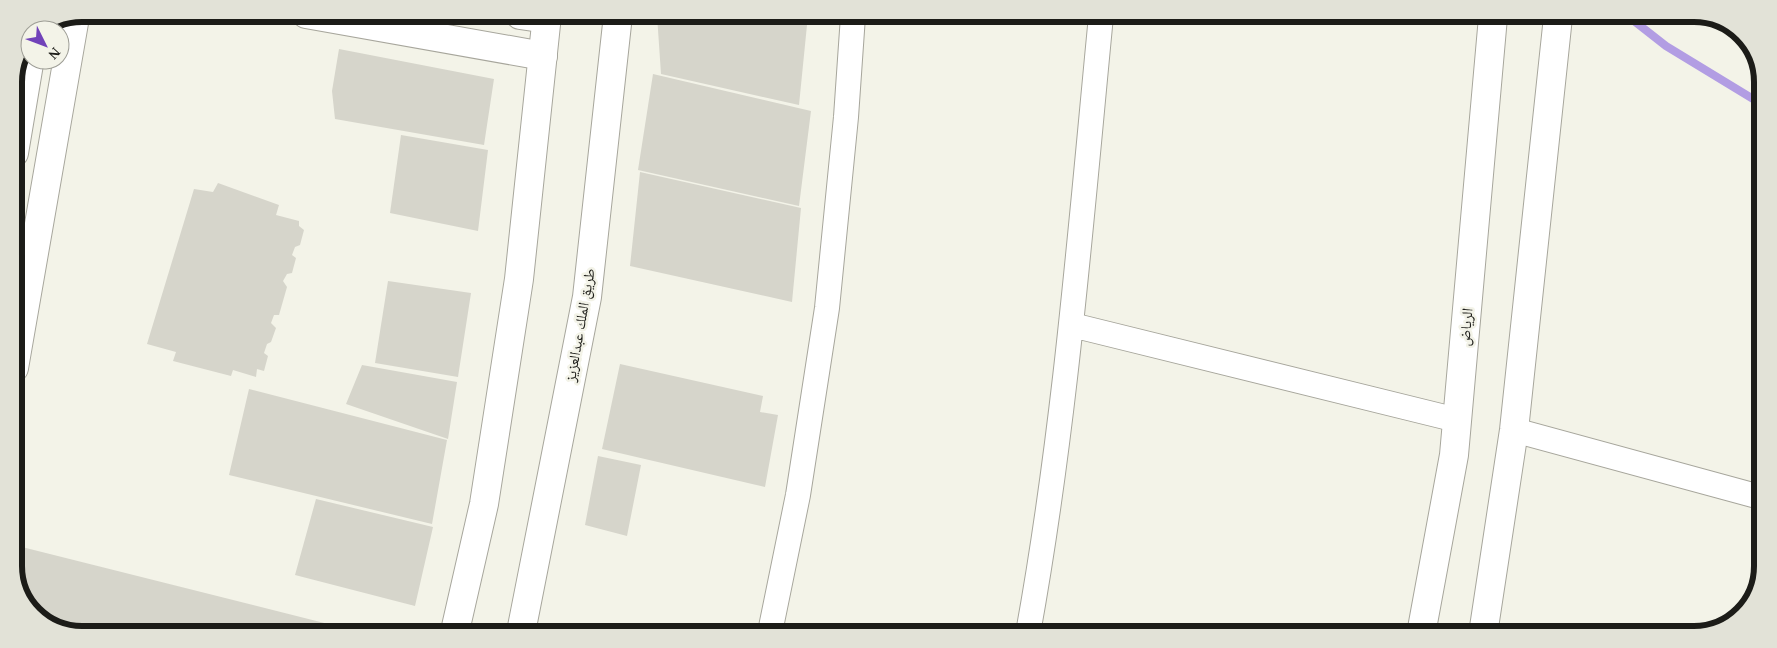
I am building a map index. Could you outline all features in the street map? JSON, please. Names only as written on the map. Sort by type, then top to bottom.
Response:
[{"type":"main road","points":[[357,23],[543,56]]},
{"type":"main road","points":[[456,626],[484,504],[519,279],[546,23]]},
{"type":"main road","name":"طريق الملك عبدالعزيز","points":[[522,626],[586,297],[617,23]]},
{"type":"main road","name":"الرياض","points":[[1422,626],[1454,456],[1492,23]]},
{"type":"main road","points":[[1484,626],[1514,430],[1557,23]]},
{"type":"main road","points":[[22,319],[74,24]]},
{"type":"main road","points":[[22,105],[28,70]]},
{"type":"street","points":[[771,626],[798,496],[827,308],[846,117],[853,23]]},
{"type":"street","points":[[1029,626],[1042,556],[1072,325],[1099,23]]},
{"type":"street","points":[[1072,325],[1458,420]]},
{"type":"street","points":[[1514,430],[1754,495]]},
{"type":"building","points":[[658,23],[807,23],[799,105],[661,74]]},
{"type":"building","points":[[339,49],[494,79],[484,145],[335,119],[332,91]]},
{"type":"building","points":[[653,74],[811,111],[799,206],[638,170]]},
{"type":"building","points":[[401,135],[488,150],[478,231],[390,213]]},
{"type":"building","points":[[640,172],[801,208],[792,302],[630,266]]},
{"type":"building","points":[[218,183],[279,205],[276,215],[299,221],[299,226],[304,230],[300,245],[295,247],[292,255],[296,258],[292,273],[287,274],[283,281],[287,287],[279,315],[274,315],[271,323],[276,328],[271,342],[267,344],[264,353],[268,356],[264,371],[257,369],[256,377],[233,370],[231,376],[173,361],[176,352],[147,344],[194,189],[213,192]]},
{"type":"building","points":[[388,281],[471,293],[458,377],[375,363]]},
{"type":"building","points":[[620,364],[763,396],[760,412],[778,415],[765,487],[602,449]]},
{"type":"building","points":[[362,365],[457,382],[448,439],[346,404]]},
{"type":"building","points":[[249,389],[447,440],[432,524],[229,475]]},
{"type":"building","points":[[598,456],[641,465],[627,536],[585,525]]},
{"type":"building","points":[[316,499],[433,527],[415,606],[295,575]]},
{"type":"building","points":[[23,547],[336,626],[83,626],[63,622],[40,608],[29,592],[24,577]]},
{"type":"waterway","points":[[1637,23],[1666,46],[1754,100]]}]
